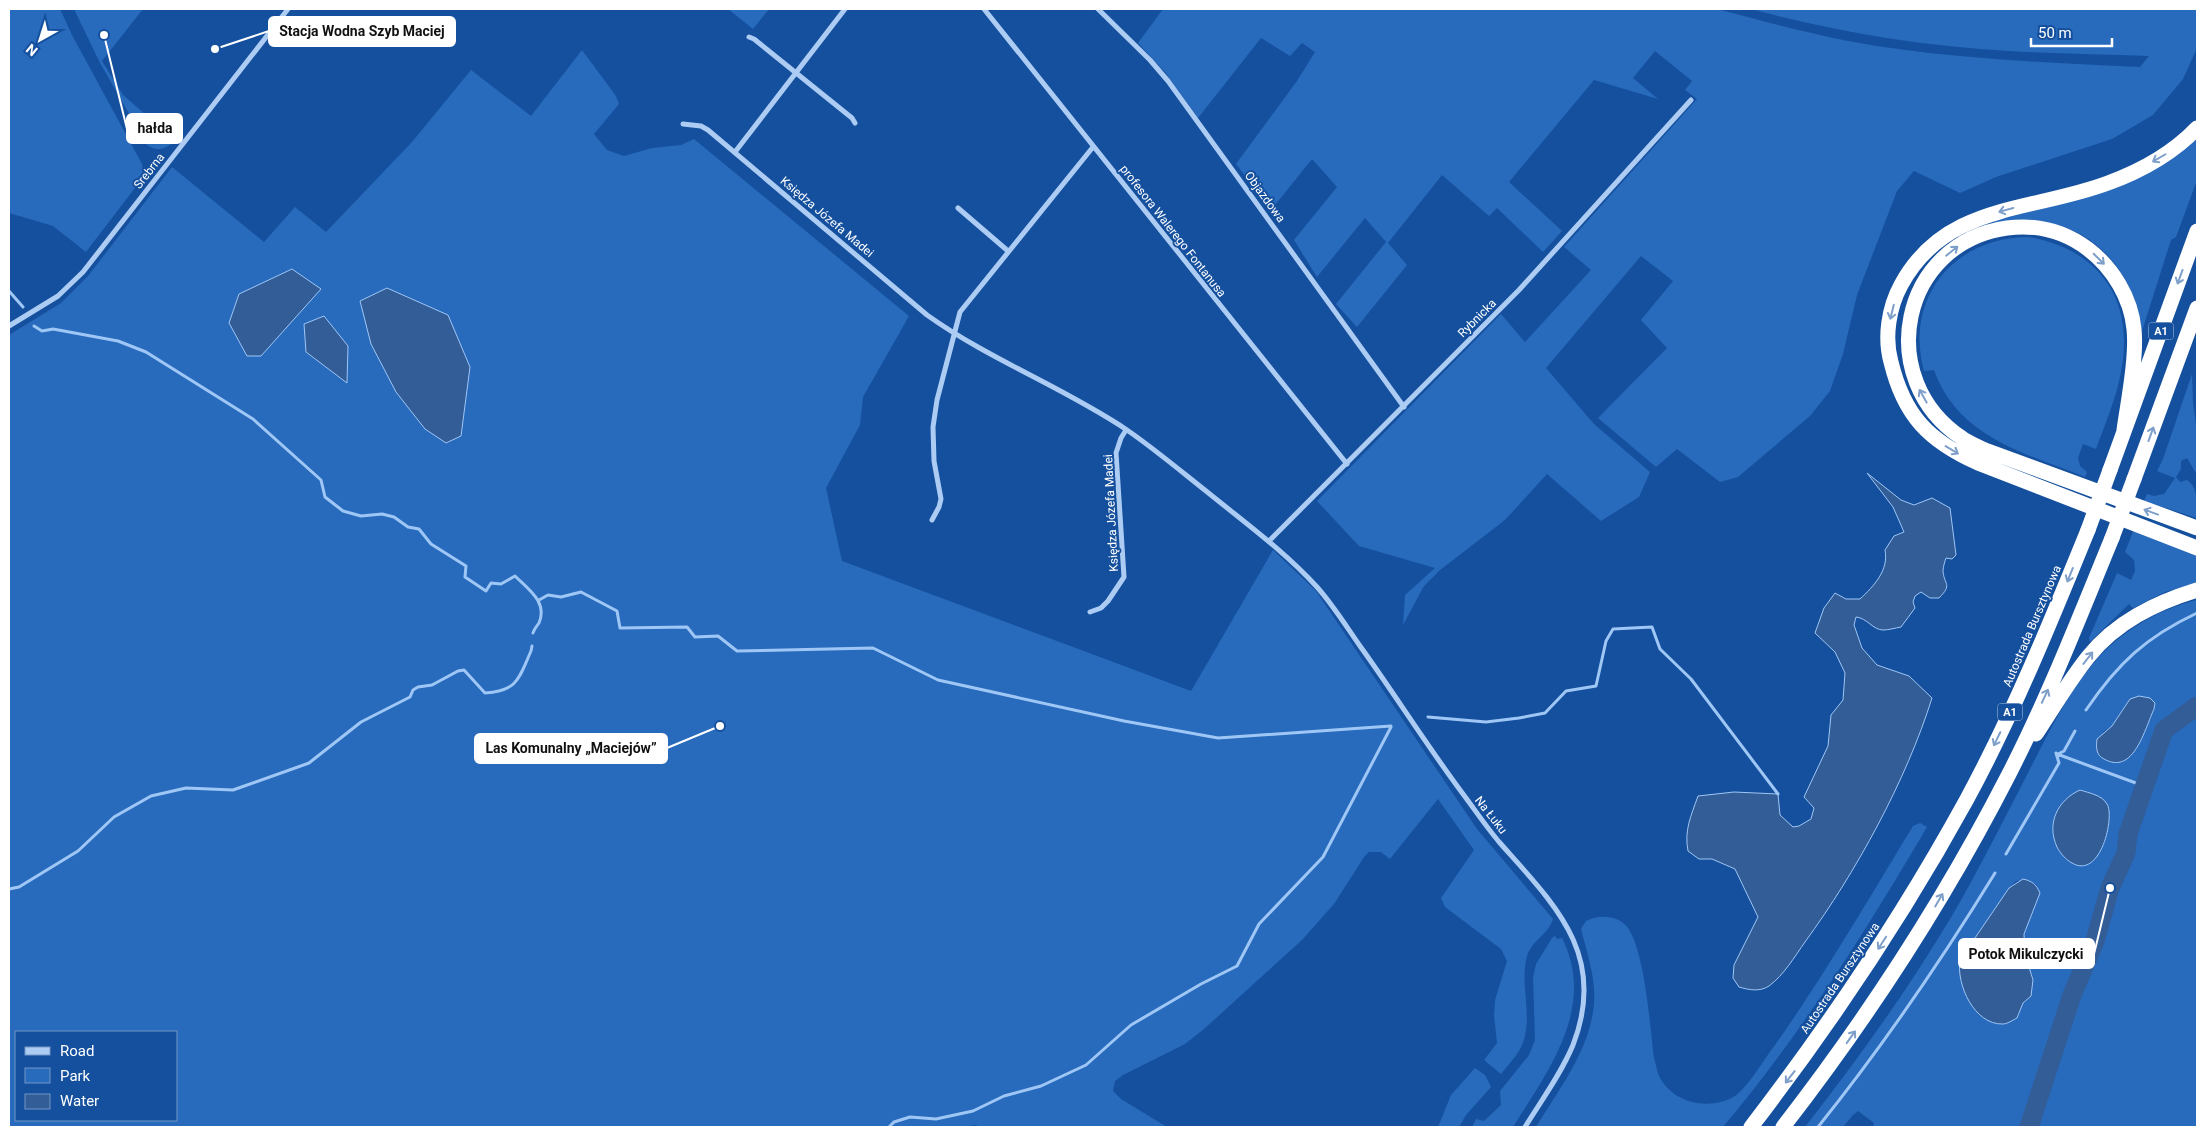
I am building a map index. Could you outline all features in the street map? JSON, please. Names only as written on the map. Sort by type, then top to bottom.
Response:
[{"type":"highway","points":[[2197,128],[2168,153],[2142,168],[2107,184],[1983,216],[1939,238],[1923,252],[1908,271],[1896,294],[1888,324],[1889,354],[1896,381],[1907,408],[1918,423],[1934,438],[1954,452],[1978,463],[2197,548]]},
{"type":"highway","points":[[2124,430],[2134,330],[2131,311],[2119,282],[2100,258],[2075,240],[2046,228],[2017,227],[1989,231],[1961,244],[1938,262],[1923,283],[1914,301],[1908,327],[1908,353],[1912,374],[1925,401],[1942,422],[1962,438],[1985,450],[2197,528]]},
{"type":"highway","name":"Autostrada Bursztynowa","points":[[1751,1127],[1824,1030],[1882,945],[1968,797],[2018,695],[2088,530],[2197,231]]},
{"type":"highway","name":"A1","points":[[1783,1127],[1845,1044],[1902,961],[1940,899],[2010,772],[2062,659],[2112,538],[2197,308]]},
{"type":"highway","points":[[2010,772],[2088,657],[2104,640],[2122,624],[2144,611],[2167,600],[2197,590]]},
{"type":"street","name":"Srebrna","points":[[9,326],[58,296],[83,272],[288,9]]},
{"type":"street","points":[[735,152],[844,9]]},
{"type":"street","name":"profesora Walerego Fontanusa","points":[[984,9],[1347,464]]},
{"type":"street","name":"Objazdowa","points":[[1098,9],[1163,74],[1404,407]]},
{"type":"street","points":[[749,37],[852,118],[855,123]]},
{"type":"street","name":"Rybnicka","points":[[1269,541],[1519,290],[1691,100]]},
{"type":"street","name":"Księdza Józefa Madei","points":[[683,124],[701,126],[735,152],[912,302],[954,334],[1086,405],[1126,430],[1269,541]]},
{"type":"street","points":[[932,520],[941,499],[933,446],[934,414],[960,312],[1093,147]]},
{"type":"street","points":[[958,208],[1008,251]]},
{"type":"street","name":"Księdza Józefa Madei","points":[[1090,612],[1101,608],[1108,601],[1124,577],[1116,453],[1126,430]]},
{"type":"street","name":"Na Łuku","points":[[1269,541],[1325,597],[1464,796],[1497,839],[1543,891],[1567,924],[1574,939],[1582,971],[1584,989],[1578,1029],[1567,1057],[1525,1127]]},
{"type":"green space","points":[[9,9],[60,9],[72,35],[142,164],[144,176],[86,252],[53,226],[9,213]]},
{"type":"green space","points":[[74,9],[143,9],[102,61],[123,95],[176,141],[159,149],[147,145],[100,63]]},
{"type":"green space","points":[[728,9],[769,9],[753,29]]},
{"type":"green space","points":[[1163,9],[1717,9],[1782,26],[1869,45],[1984,58],[2140,67],[2149,56],[2027,52],[1944,46],[1879,37],[1815,25],[1751,9],[2197,9],[2197,48],[2183,79],[2153,115],[2112,139],[1996,177],[1960,193],[1914,171],[1897,191],[1857,295],[1843,354],[1830,391],[1810,416],[1738,477],[1720,482],[1677,449],[1656,467],[1598,418],[1667,348],[1641,320],[1673,281],[1641,256],[1546,368],[1594,424],[1650,472],[1639,497],[1601,521],[1547,474],[1505,520],[1440,570],[1424,586],[1403,625],[1405,595],[1435,568],[1359,546],[1317,501],[1501,314],[1525,342],[1591,270],[1564,247],[1697,99],[1685,90],[1692,81],[1655,51],[1633,78],[1658,99],[1594,80],[1509,182],[1562,231],[1543,252],[1497,208],[1489,216],[1442,175],[1388,243],[1407,265],[1357,327],[1336,304],[1386,242],[1365,218],[1317,277],[1294,240],[1337,187],[1312,159],[1271,210],[1236,164],[1297,81],[1315,52],[1302,43],[1290,56],[1261,38],[1198,118],[1165,72],[1138,43]]},
{"type":"green space","points":[[582,50],[616,96],[619,104],[594,134],[607,150],[624,156],[652,148],[681,145],[694,139],[909,316],[863,397],[860,425],[826,488],[842,561],[1191,691],[1273,550],[1316,591],[1477,829],[1553,919],[1548,929],[1529,950],[1525,966],[1527,1026],[1525,1036],[1518,1052],[1501,1074],[1484,1060],[1497,1043],[1494,1015],[1495,1000],[1507,961],[1501,949],[1445,907],[1441,898],[1474,850],[1438,799],[1390,859],[1381,852],[1369,852],[1334,904],[1302,940],[1204,1029],[1185,1044],[1123,1075],[1115,1081],[1113,1091],[1121,1099],[1167,1127],[979,1127],[976,1125],[963,1127],[9,1127],[9,335],[61,303],[88,276],[172,167],[264,242],[295,207],[326,232],[412,142],[471,70],[531,116]]},
{"type":"green space","points":[[2197,138],[2197,180],[2176,237],[2171,240],[2142,331],[2136,304],[2125,280],[2111,259],[2094,243],[2073,231],[2050,223],[2024,220],[1996,223],[1995,221],[2121,186],[2159,167]]},
{"type":"green space","points":[[2029,237],[2054,244],[2075,253],[2093,266],[2107,282],[2117,301],[2123,322],[2124,346],[2121,372],[2113,402],[2096,449],[2083,444],[2078,458],[2080,466],[2087,472],[2085,477],[2018,451],[1996,440],[1959,412],[1945,393],[1934,370],[1924,371],[1920,344],[1921,319],[1929,297],[1941,277],[1958,260],[1978,248],[2002,240]]},
{"type":"green space","points":[[2192,374],[2193,403],[2197,431],[2197,475],[2187,458],[2181,461],[2181,469],[2176,477],[2180,482],[2187,480],[2194,487],[2197,518],[2144,501],[2147,494],[2154,496],[2164,494],[2175,478],[2157,471],[2163,459]]},
{"type":"green space","points":[[2134,529],[2197,554],[2197,583],[2165,592],[2133,608],[2129,604],[2090,642],[2089,638],[2117,573],[2131,580],[2135,571],[2134,560],[2125,552]]},
{"type":"green space","points":[[2197,600],[2197,1127],[1873,1127],[1874,1123],[1858,1111],[1843,1127],[1805,1127],[1871,1039],[1933,947],[1970,884],[2058,715],[2082,678],[2102,654],[2126,633],[2139,624],[2182,604]],"holes":[[[2130,699],[2106,761],[2103,732],[2112,726]],[[2029,880],[2036,885],[2039,893],[2024,934],[2025,954],[2033,980],[2031,996],[2023,1003],[1960,960],[2009,888],[2016,881]]]},
{"type":"green space","points":[[1920,823],[1927,827],[1856,943],[1806,1019],[1752,1092],[1723,1127],[1536,1127],[1580,1053],[1591,1021],[1594,1004],[1594,985],[1581,929],[1586,921],[1597,917],[1614,918],[1628,928],[1634,939],[1643,972],[1654,1058],[1659,1076],[1665,1086],[1683,1099],[1693,1102],[1704,1104],[1725,1101],[1740,1092],[1756,1072],[1829,964],[1913,826]]},
{"type":"green space","points":[[1555,936],[1557,939],[1562,938],[1571,964],[1574,989],[1571,1013],[1564,1037],[1540,1084],[1513,1127],[1472,1127],[1476,1119],[1484,1121],[1501,1105],[1500,1091],[1529,1055],[1535,1040],[1533,977],[1536,964]]},
{"type":"green space","points":[[1475,1068],[1485,1075],[1491,1087],[1466,1115],[1459,1127],[1438,1127],[1451,1095]]},
{"type":"water","points":[[292,269],[321,289],[261,356],[247,356],[229,323],[239,294]]},
{"type":"water","points":[[387,288],[448,315],[470,367],[461,436],[446,443],[425,429],[396,392],[371,344],[360,301]]},
{"type":"water","points":[[324,316],[348,346],[347,383],[306,352],[304,324]]},
{"type":"water","points":[[1867,473],[1901,500],[1914,505],[1932,498],[1950,508],[1956,555],[1952,559],[1946,558],[1943,571],[1947,584],[1946,590],[1939,598],[1930,598],[1921,592],[1915,596],[1913,602],[1915,608],[1901,627],[1883,630],[1856,617],[1854,625],[1862,648],[1877,665],[1909,676],[1932,698],[1894,793],[1843,886],[1780,976],[1769,986],[1762,989],[1743,988],[1739,987],[1733,978],[1734,965],[1758,917],[1735,869],[1712,859],[1699,859],[1688,851],[1687,836],[1689,823],[1698,796],[1734,792],[1778,794],[1780,815],[1793,827],[1799,826],[1811,819],[1814,808],[1804,797],[1828,746],[1831,715],[1843,700],[1845,673],[1835,652],[1815,633],[1824,608],[1835,593],[1846,599],[1860,599],[1870,589],[1883,571],[1886,557],[1885,550],[1894,536],[1904,532],[1893,507]]},
{"type":"water","points":[[2139,696],[2150,698],[2155,703],[2147,727],[2137,747],[2131,756],[2123,761],[2114,763],[2104,759],[2097,751],[2097,739],[2112,726],[2130,699]]},
{"type":"water","points":[[2080,790],[2102,798],[2107,804],[2109,811],[2107,832],[2098,855],[2091,863],[2082,866],[2072,863],[2061,854],[2054,838],[2053,829],[2056,813],[2060,806],[2072,794]]},
{"type":"water","points":[[2023,879],[2033,883],[2040,893],[2024,934],[2025,954],[2033,980],[2031,996],[2023,1003],[2017,1018],[2005,1024],[1993,1023],[1983,1018],[1969,1001],[1961,980],[1960,960],[2009,888]]},
{"type":"waterway","points":[[9,291],[23,307]]},
{"type":"waterway","points":[[34,326],[42,331],[53,329],[118,341],[146,352],[253,419],[321,480],[325,497],[343,511],[361,516],[382,514],[394,517],[408,527],[419,529],[431,544],[466,566],[465,577],[486,591],[491,583],[501,584],[515,576],[531,591],[539,602],[541,615],[533,633]]},
{"type":"waterway","points":[[539,600],[548,595],[561,597],[581,592],[617,611],[620,628],[687,627],[695,637],[718,636],[737,651],[873,648],[938,680],[1124,721],[1218,738],[1391,726]]},
{"type":"waterway","points":[[2086,710],[2110,678],[2134,653],[2163,632],[2197,613]]},
{"type":"waterway","points":[[1428,717],[1486,722],[1545,713],[1566,691],[1596,686],[1606,641],[1613,629],[1652,627],[1660,649],[1691,679],[1778,794]]},
{"type":"waterway","points":[[9,889],[19,887],[78,851],[114,817],[151,796],[186,788],[233,790],[309,763],[361,722],[410,697],[413,690],[418,687],[432,685],[458,671],[464,670],[485,693],[496,692],[511,686],[520,676],[532,646]]},
{"type":"waterway","points":[[2029,1127],[2072,995],[2095,941],[2110,888],[2126,853],[2128,834],[2164,730],[2197,706]]},
{"type":"waterway","points":[[889,1127],[894,1122],[910,1117],[936,1119],[973,1111],[1004,1096],[1041,1086],[1086,1065],[1131,1025],[1201,984],[1237,966],[1259,924],[1323,857],[1391,727]]},
{"type":"waterway","points":[[2058,754],[2064,751],[2075,731]]},
{"type":"waterway","points":[[2006,854],[2059,763],[2056,753]]},
{"type":"waterway","points":[[2057,754],[2144,786]]},
{"type":"waterway","points":[[1818,1127],[1911,1003],[1995,873]]},
{"type":"place","name":"hałda","points":[[104,35]]},
{"type":"place","name":"Stacja Wodna Szyb Maciej","points":[[215,49]]},
{"type":"place","name":"Las Komunalny „Maciejów”","points":[[720,726]]},
{"type":"place","name":"Potok Mikulczycki","points":[[2110,888]]}]
